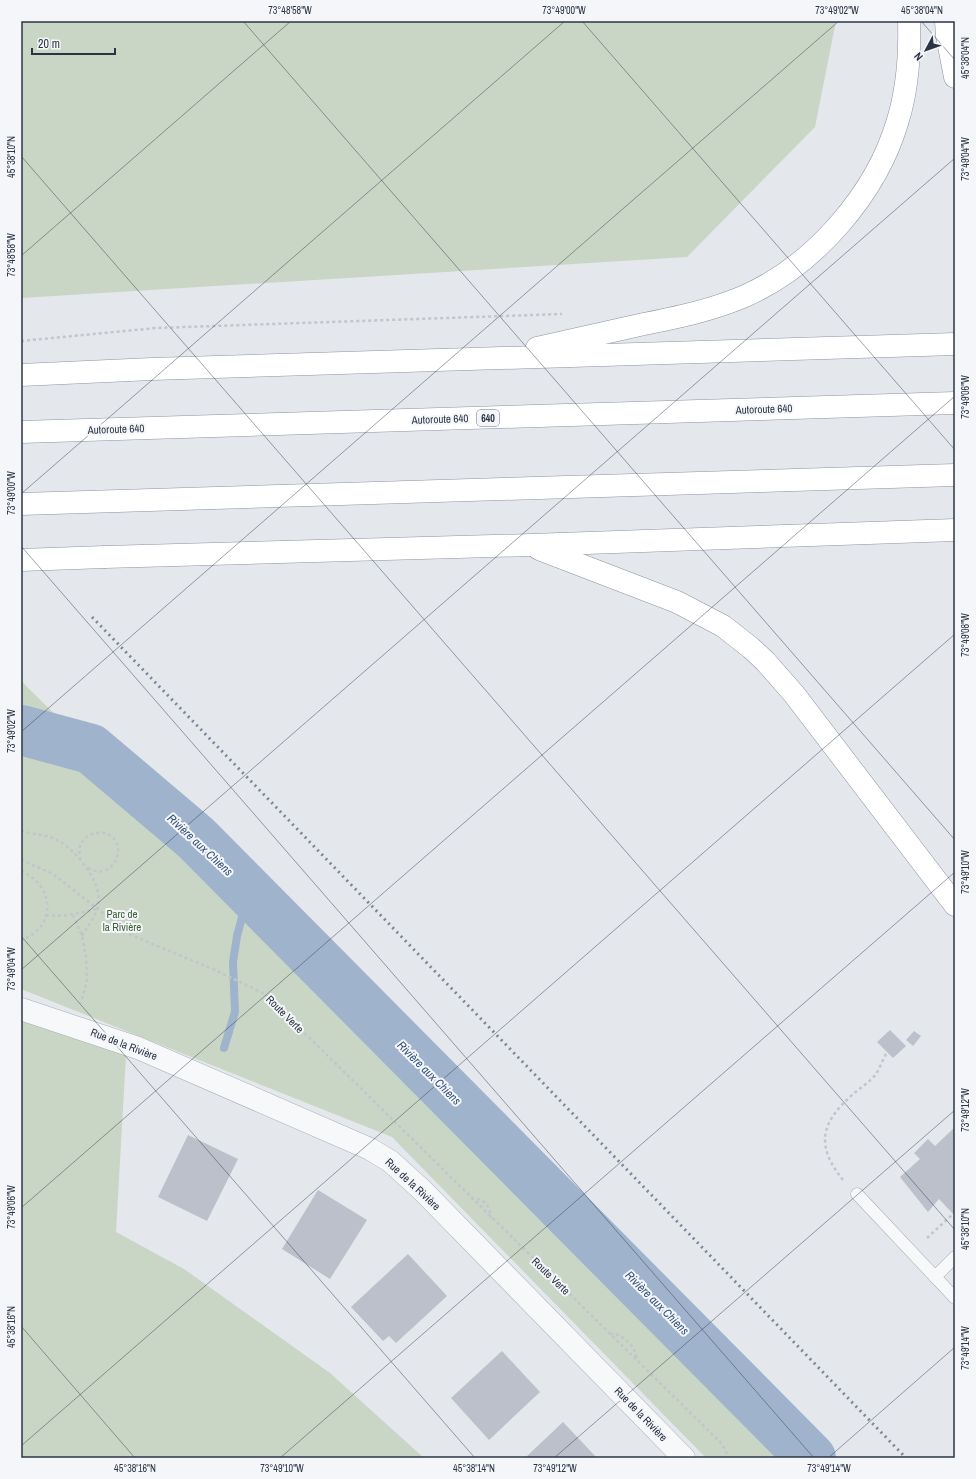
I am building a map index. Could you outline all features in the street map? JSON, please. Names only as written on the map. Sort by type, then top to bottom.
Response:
[{"type":"highway","points":[[482,360],[670,319],[712,308],[762,287],[799,263],[820,245],[850,211],[875,176],[892,139],[906,85],[910,48],[909,21]]},
{"type":"highway","points":[[946,21],[947,36],[955,77]]},
{"type":"highway","points":[[21,375],[152,369],[482,360],[955,344]]},
{"type":"highway","name":"Autoroute 640","points":[[21,432],[955,403]]},
{"type":"highway","points":[[21,504],[955,475]]},
{"type":"highway","points":[[21,560],[531,545],[955,530]]},
{"type":"highway","points":[[531,545],[692,609],[724,626],[751,648],[779,676],[794,694],[955,905]]},
{"type":"street","name":"Rue de la Rivière","points":[[21,1009],[145,1051],[370,1149],[390,1161],[422,1190],[684,1458]]},
{"type":"lane","points":[[857,1194],[955,1298]]},
{"type":"lane","points":[[934,1277],[955,1257]]},
{"type":"path","points":[[21,340],[156,328],[568,314]]},
{"type":"path","points":[[21,832],[45,835],[60,841],[81,861],[93,878],[98,892],[98,909],[82,936]]},
{"type":"path","points":[[81,861],[79,853],[82,841],[89,834],[98,832],[104,833],[113,838],[118,849],[117,858],[114,864],[106,870],[99,872],[86,867]]},
{"type":"path","name":"Route Verte","points":[[21,860],[53,874],[131,935],[215,970],[265,994],[639,1364],[722,1444],[730,1458]]},
{"type":"path","points":[[21,871],[30,875],[40,883],[46,894],[47,907],[45,919],[38,929],[29,937],[21,940]]},
{"type":"path","points":[[46,915],[73,915],[98,909]]},
{"type":"path","points":[[73,915],[82,936],[86,957],[87,980],[74,1026]]},
{"type":"path","points":[[857,1194],[842,1179],[828,1156],[825,1145],[827,1132],[830,1119],[839,1107],[876,1074],[887,1052]]},
{"type":"path","name":"Route Verte","points":[[471,1198],[481,1199],[490,1208],[492,1218]]},
{"type":"path","points":[[912,1253],[953,1214]]},
{"type":"path","name":"Route Verte","points":[[610,1334],[620,1335],[633,1347],[639,1364]]},
{"type":"green space","points":[[21,21],[836,21],[815,127],[687,257],[21,298]]},
{"type":"green space","name":"Parc de la Rivière","points":[[21,681],[812,1458],[706,1458],[392,1137],[21,989]]},
{"type":"green space","points":[[21,1002],[127,1037],[116,1232],[184,1269],[330,1373],[424,1458],[21,1458]]},
{"type":"building","points":[[890,1030],[906,1046],[893,1058],[877,1042]]},
{"type":"building","points":[[914,1031],[921,1036],[913,1046],[906,1040]]},
{"type":"building","points":[[954,1128],[955,1216],[939,1199],[928,1212],[900,1177],[920,1159],[914,1153],[928,1139],[935,1146]]},
{"type":"building","points":[[188,1135],[238,1159],[207,1221],[158,1197]]},
{"type":"building","points":[[318,1190],[367,1220],[330,1279],[282,1249]]},
{"type":"building","points":[[408,1254],[447,1296],[396,1343],[389,1336],[383,1341],[351,1307]]},
{"type":"building","points":[[502,1351],[540,1392],[489,1440],[451,1398]]},
{"type":"building","points":[[563,1422],[597,1458],[525,1458]]},
{"type":"waterway","name":"Rivière aux Chiens","points":[[21,730],[91,749],[196,838],[811,1458]]},
{"type":"waterway","points":[[224,1048],[235,1012],[233,962],[237,936],[249,891]]},
{"type":"railway","points":[[92,617],[906,1458]]}]
